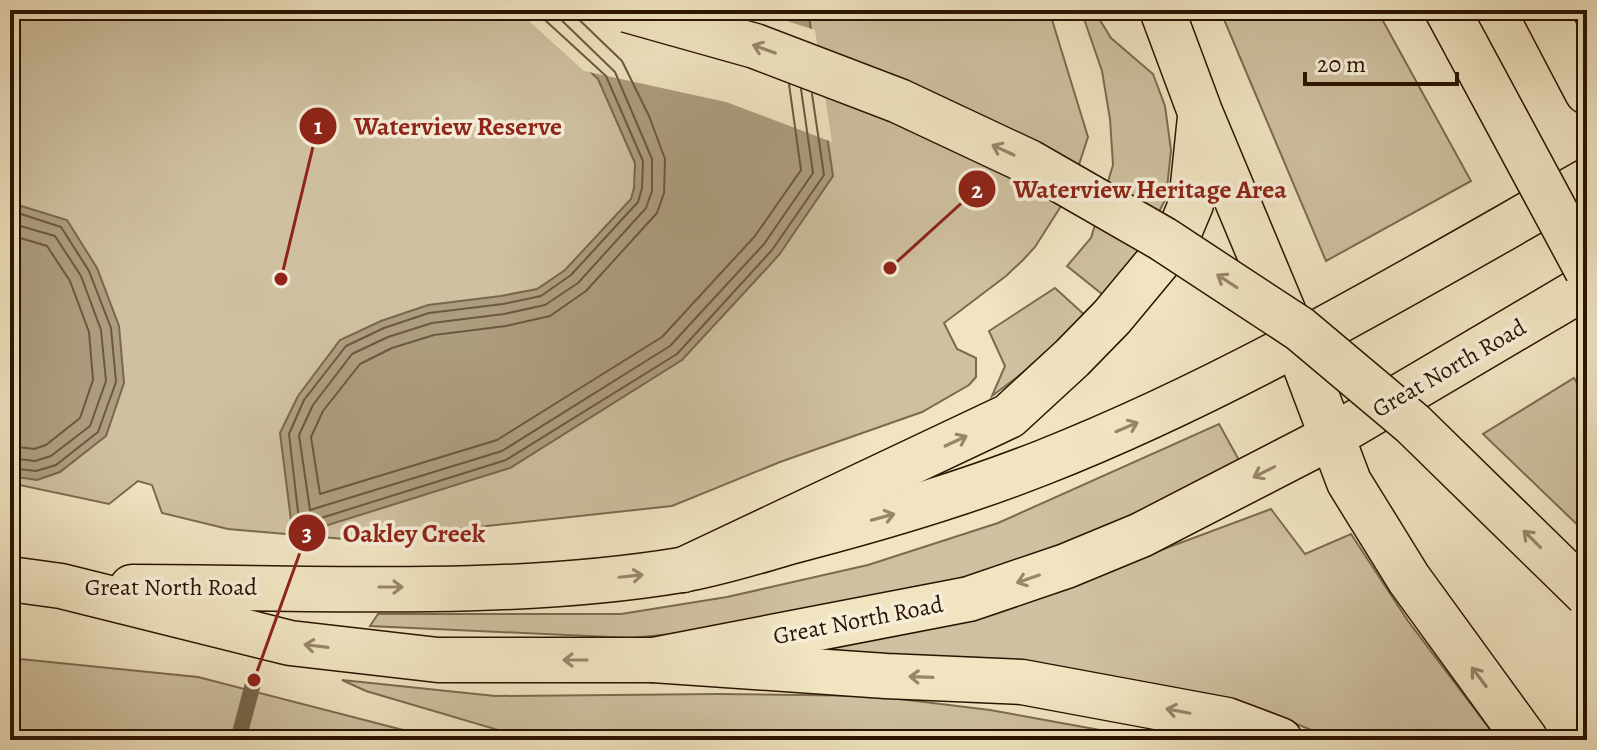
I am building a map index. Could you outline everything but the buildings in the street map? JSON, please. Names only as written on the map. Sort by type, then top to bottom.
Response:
[{"type":"main road","points":[[627,10],[755,46],[899,101],[1029,162],[1163,239],[1300,329],[1413,424],[1587,594]]},
{"type":"main road","points":[[1162,10],[1200,112],[1297,344],[1349,482],[1409,579],[1526,740]]},
{"type":"main road","points":[[1544,10],[1587,92]]},
{"type":"main road","points":[[1457,28],[1587,270]]},
{"type":"main road","points":[[683,570],[1009,416],[1112,317],[1176,240],[1191,204],[1200,112]]},
{"type":"main road","name":"Great North Road","points":[[61,586],[428,587],[553,584],[683,570],[898,513],[1043,463],[1140,421],[1297,344],[1587,181]]},
{"type":"main road","name":"Great North Road","points":[[10,579],[61,586],[290,643],[438,660],[653,660],[969,599],[1066,566],[1141,535],[1333,436],[1587,286]]},
{"type":"main road","points":[[653,660],[1022,682],[1227,720],[1280,740]]},
{"type":"shaded area","points":[[10,10],[1049,10],[1088,137],[1070,192],[1035,247],[1006,276],[944,323],[957,349],[976,358],[976,377],[969,385],[922,412],[780,462],[672,506],[356,540],[228,529],[162,513],[152,485],[138,481],[109,504],[10,483]]},
{"type":"shaded area","points":[[1220,10],[1377,10],[1471,181],[1326,261]]},
{"type":"shaded area","points":[[1095,12],[1111,38],[1153,74],[1165,106],[1171,150],[1166,198],[1133,264],[1107,298],[1067,266],[1091,238],[1113,165],[1102,71],[1083,16]]},
{"type":"shaded area","points":[[1055,288],[1088,318],[1049,353],[992,396],[1005,366],[989,331]]},
{"type":"shaded area","points":[[1574,378],[1587,400],[1587,534],[1483,434]]},
{"type":"shaded area","points":[[1219,424],[1239,460],[1129,519],[1006,566],[871,602],[723,629],[631,638],[370,626],[378,614],[621,614],[727,597],[868,565],[998,523]]},
{"type":"shaded area","points":[[1271,509],[1305,554],[1351,534],[1408,621],[1498,740],[1336,740],[1262,710],[983,658],[828,654],[826,638],[1129,562]]},
{"type":"shaded area","points":[[10,658],[198,677],[442,740],[10,740]]},
{"type":"shaded area","points":[[342,680],[495,696],[875,696],[990,710],[1155,740],[532,740],[366,691]]},
{"type":"water","points":[[521,10],[808,10],[833,176],[779,255],[682,360],[510,468],[293,536],[280,433],[298,396],[340,340],[381,321],[428,305],[537,289],[565,270],[631,199],[635,163],[598,79]]},
{"type":"water","points":[[10,205],[67,220],[97,268],[119,326],[124,383],[106,436],[60,472],[37,480],[10,476]]},
{"type":"pier","points":[[517,10],[753,10],[815,30],[832,142],[726,102],[584,71]]},
{"type":"waterway","points":[[238,740],[254,680]]},
{"type":"place","name":"Waterview Heritage Area","points":[[890,268]]},
{"type":"place","name":"Waterview Reserve","points":[[281,279]]},
{"type":"place","name":"Oakley Creek","points":[[254,680]]}]
